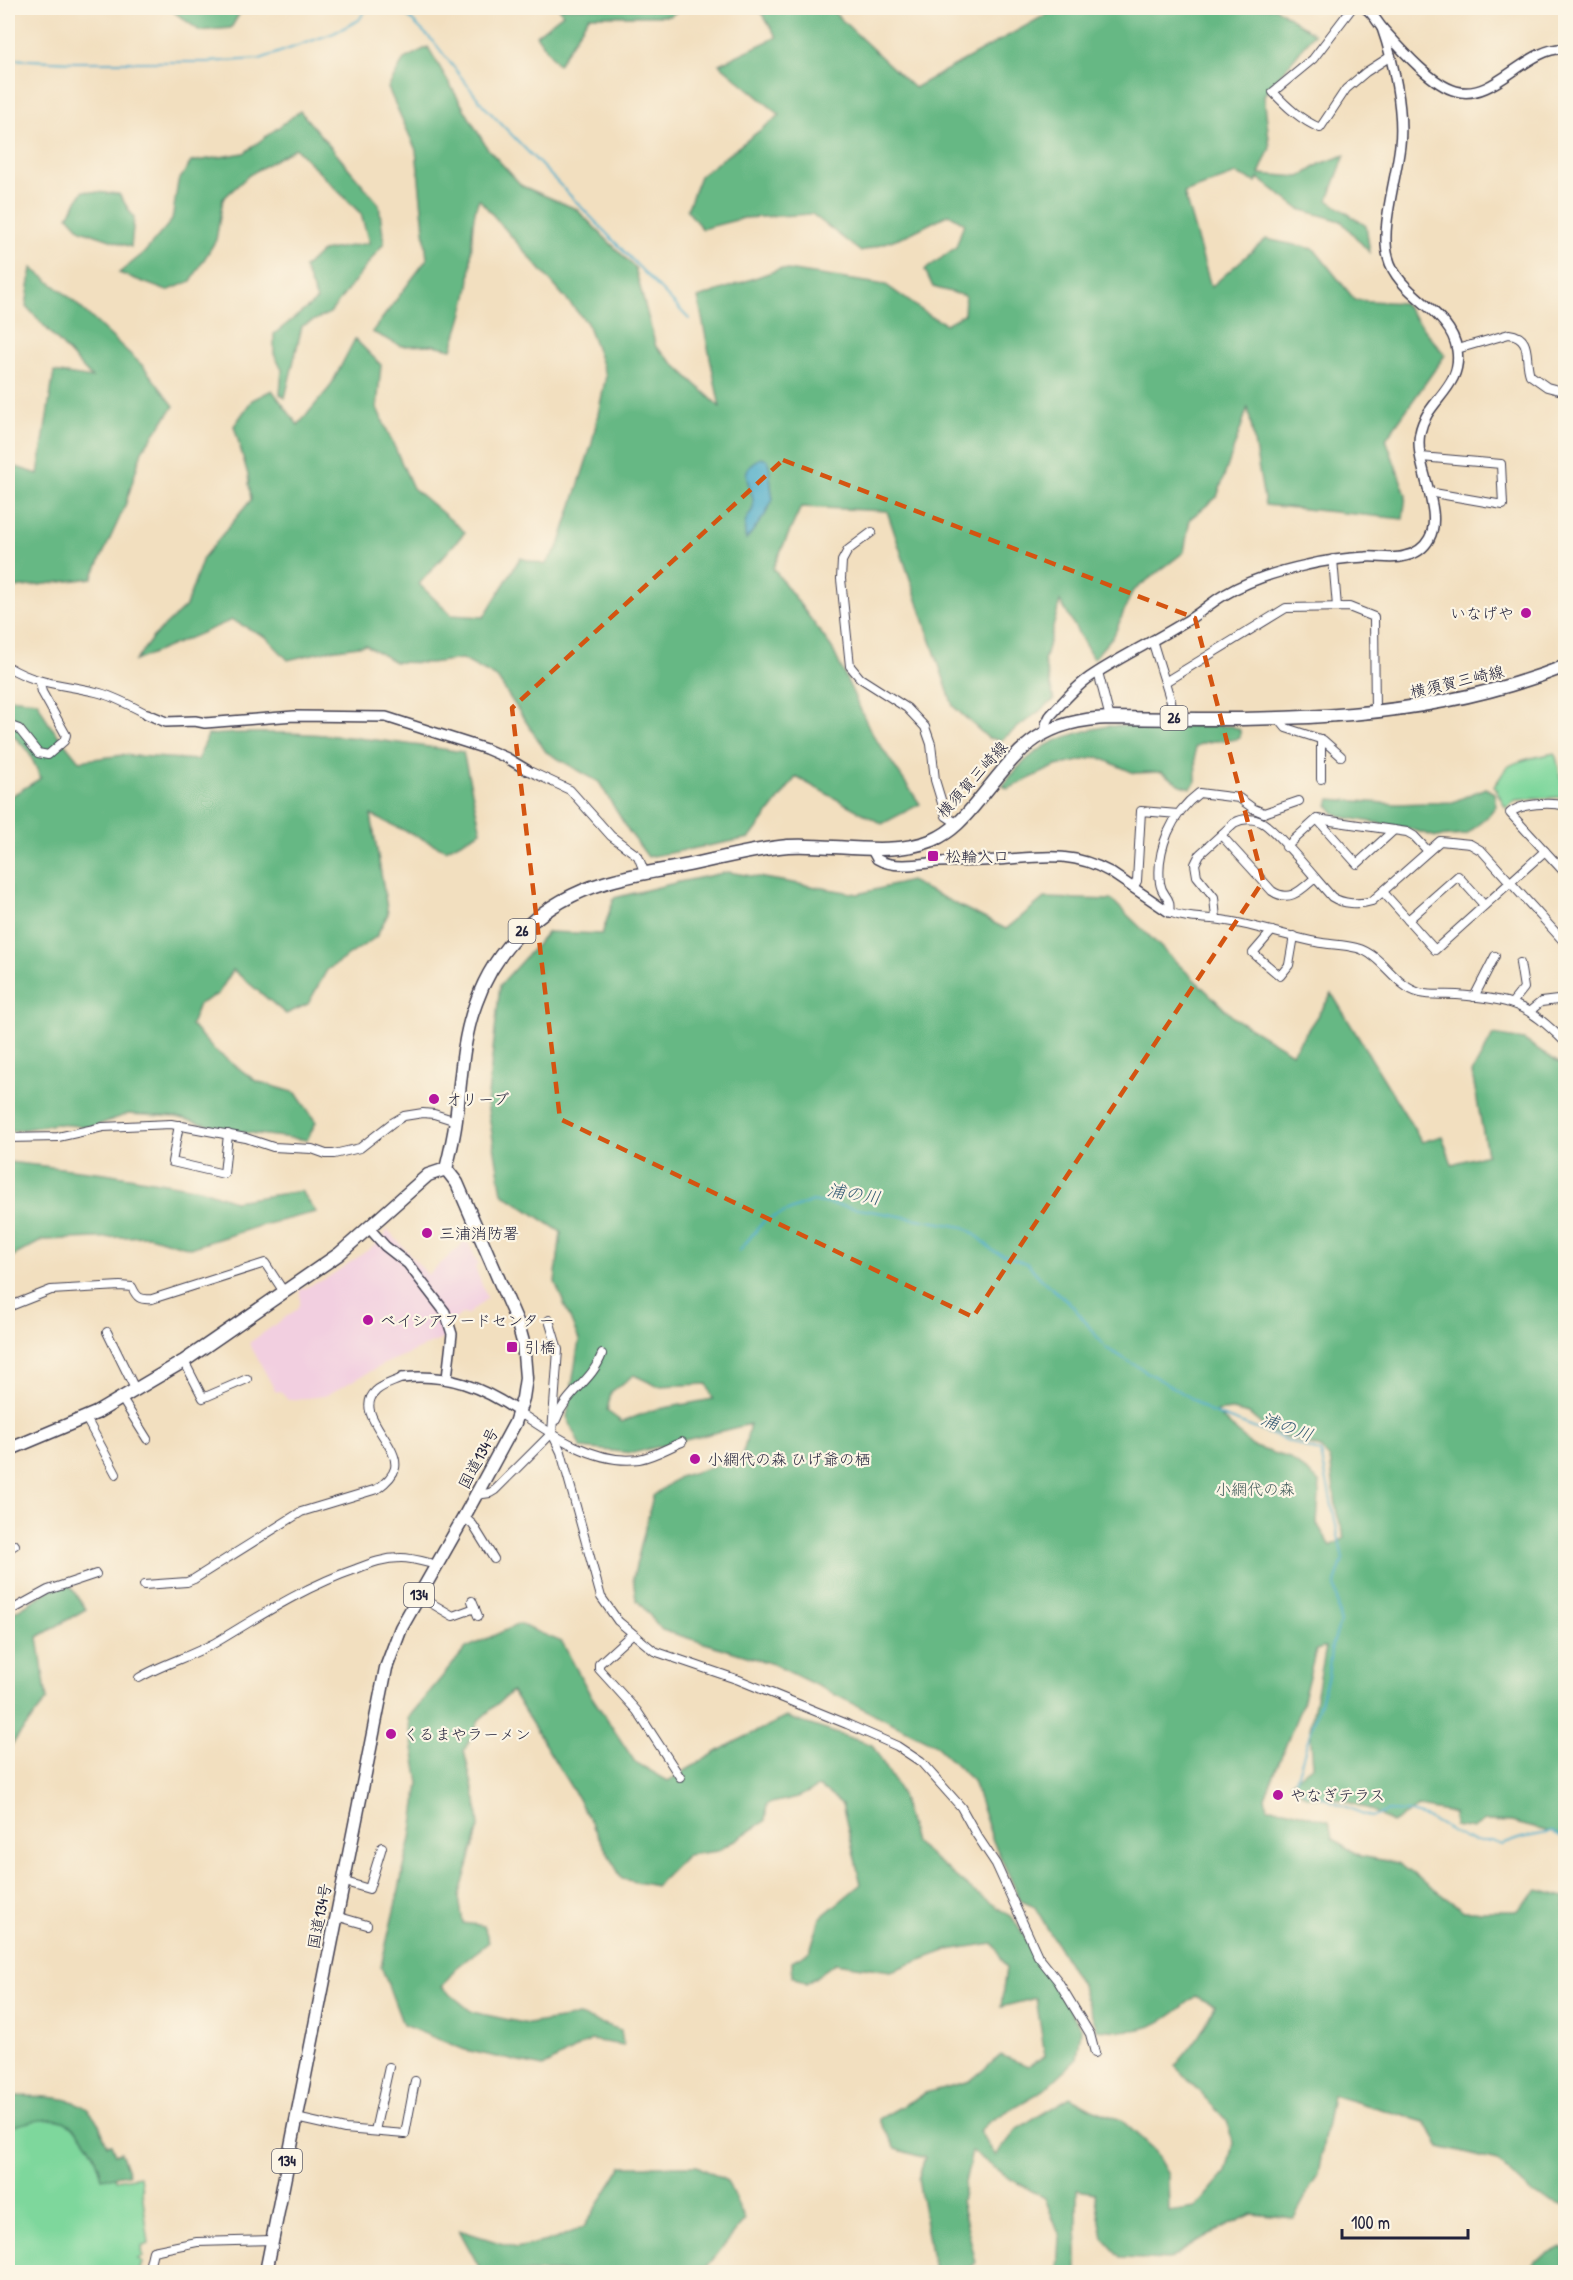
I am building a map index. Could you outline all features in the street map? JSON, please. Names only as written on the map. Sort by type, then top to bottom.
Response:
[{"type":"main road","name":"横須賀三崎線","points":[[446,1169],[456,1121],[471,1017],[482,988],[502,953],[533,920],[559,902],[606,882],[773,848],[801,846],[871,848],[924,843],[940,837],[958,824],[1012,758],[1034,738],[1046,731],[1080,720],[1278,718],[1375,713],[1471,696],[1533,679],[1566,666]]},
{"type":"main road","points":[[8,1450],[86,1418],[184,1361],[339,1254],[429,1175],[446,1169]]},
{"type":"main road","name":"国道134号","points":[[266,2272],[386,1668],[401,1628],[505,1443],[519,1412],[526,1378],[523,1342],[518,1324],[457,1184],[446,1169]]},
{"type":"street","points":[[1352,8],[1313,59],[1273,92],[1307,123],[1320,128],[1346,89],[1366,72],[1391,56]]},
{"type":"street","points":[[1365,8],[1423,72],[1444,87],[1458,92],[1484,87],[1504,78],[1538,56],[1558,48],[1566,49]]},
{"type":"street","points":[[1046,731],[1046,724],[1050,716],[1098,672],[1192,618],[1223,595],[1281,571],[1333,560],[1405,556],[1420,549],[1429,540],[1433,528],[1419,441],[1421,428],[1429,413],[1454,379],[1458,365],[1457,349],[1454,336],[1446,324],[1408,291],[1392,272],[1387,254],[1388,221],[1401,141],[1391,56],[1382,28]]},
{"type":"street","points":[[1457,349],[1514,334],[1528,347],[1528,370],[1535,380],[1547,387],[1566,392]]},
{"type":"street","points":[[1421,457],[1501,464],[1503,505],[1428,492]]},
{"type":"street","points":[[872,532],[848,550],[842,561],[841,579],[850,666],[865,681],[907,708],[925,728],[931,744],[935,780],[946,816],[958,824]]},
{"type":"street","points":[[1333,560],[1336,607]]},
{"type":"street","points":[[1165,682],[1286,608],[1349,607],[1374,617],[1375,713]]},
{"type":"street","points":[[1152,640],[1176,718]]},
{"type":"street","points":[[8,667],[40,683],[98,692],[166,722],[205,723],[294,716],[386,717],[486,749],[570,790],[611,836],[638,856],[645,874]]},
{"type":"street","points":[[1098,672],[1110,718]]},
{"type":"street","points":[[8,725],[19,729],[38,753],[48,755],[64,741],[66,735],[42,692],[40,683]]},
{"type":"street","points":[[1278,718],[1286,728],[1321,739],[1341,756]]},
{"type":"street","points":[[1321,739],[1321,778]]},
{"type":"street","points":[[1169,912],[1171,902],[1160,884],[1160,860],[1165,839],[1184,805],[1199,793],[1239,798],[1264,813],[1299,801]]},
{"type":"street","points":[[1566,806],[1558,804],[1517,807],[1510,813],[1566,874]]},
{"type":"street","points":[[1133,888],[1137,881],[1141,811],[1178,814]]},
{"type":"street","points":[[1216,919],[1214,897],[1197,876],[1195,864],[1200,854],[1237,821],[1252,819],[1264,823],[1332,897],[1343,903],[1367,902],[1383,892],[1440,841],[1470,844],[1482,851],[1566,944]]},
{"type":"street","points":[[1317,819],[1357,864],[1394,830]]},
{"type":"street","points":[[1317,819],[1394,830],[1414,836],[1428,851]]},
{"type":"street","points":[[1286,847],[1317,819]]},
{"type":"street","points":[[1221,835],[1278,895],[1286,897],[1294,895],[1314,878]]},
{"type":"street","points":[[871,848],[877,860],[894,864],[994,860],[1037,855],[1063,856],[1100,866],[1169,912],[1183,917],[1216,919],[1318,943],[1362,950],[1399,981],[1419,993],[1474,997],[1512,1003],[1530,1011],[1566,1044]]},
{"type":"street","points":[[1383,892],[1435,950],[1545,851]]},
{"type":"street","points":[[1408,920],[1458,876],[1484,905]]},
{"type":"street","points":[[1272,932],[1253,953],[1280,976],[1289,965],[1294,936]]},
{"type":"street","points":[[1474,997],[1496,956]]},
{"type":"street","points":[[1512,1003],[1524,988],[1520,963]]},
{"type":"street","points":[[1530,1011],[1541,1002],[1566,999]]},
{"type":"street","points":[[8,1138],[58,1137],[103,1127],[179,1125],[246,1138],[273,1147],[312,1149],[334,1154],[360,1148],[404,1116],[434,1114],[456,1121]]},
{"type":"street","points":[[179,1125],[171,1162],[224,1174],[228,1134]]},
{"type":"street","points":[[369,1228],[385,1246],[408,1264],[445,1312],[452,1334],[447,1378]]},
{"type":"street","points":[[8,1307],[51,1290],[67,1288],[132,1287],[141,1300],[152,1299],[265,1263],[284,1292]]},
{"type":"street","points":[[549,1320],[558,1350],[553,1430],[601,1597],[618,1621],[646,1645],[664,1655],[769,1692],[897,1746],[921,1762],[961,1807],[996,1864],[1038,1956],[1058,1981],[1090,2034],[1095,2053]]},
{"type":"street","points":[[107,1332],[136,1391]]},
{"type":"street","points":[[476,1495],[495,1490],[553,1430],[568,1397],[588,1380],[597,1368],[602,1354]]},
{"type":"street","points":[[184,1361],[203,1398],[247,1379]]},
{"type":"street","points":[[144,1584],[187,1582],[301,1512],[377,1489],[387,1482],[395,1469],[395,1459],[369,1410],[370,1398],[378,1389],[402,1378],[430,1376],[473,1385],[594,1454],[624,1460],[662,1453],[682,1442]]},
{"type":"street","points":[[122,1399],[147,1439]]},
{"type":"street","points":[[86,1418],[116,1474]]},
{"type":"street","points":[[464,1517],[473,1525],[495,1559]]},
{"type":"street","points":[[139,1678],[217,1642],[275,1606],[340,1574],[378,1560],[402,1558],[437,1565]]},
{"type":"street","points":[[8,1612],[48,1590],[96,1574]]},
{"type":"street","points":[[419,1596],[453,1616],[475,1608]]},
{"type":"street","points":[[632,1634],[599,1664],[599,1669],[638,1711],[680,1776]]},
{"type":"street","points":[[342,1881],[369,1889],[382,1847]]},
{"type":"street","points":[[336,1916],[366,1925]]},
{"type":"street","points":[[375,2131],[388,2067]]},
{"type":"street","points":[[296,2118],[345,2128],[405,2134],[414,2081]]},
{"type":"street","points":[[148,2272],[153,2251],[198,2242],[271,2240]]},
{"type":"highlighted area","points":[[783,460],[1195,618],[1263,881],[973,1317],[560,1119],[512,708]]},
{"type":"shaded area","name":"ベイシアフードセンター","points":[[387,1229],[428,1275],[467,1240],[478,1264],[475,1267],[487,1298],[468,1314],[461,1314],[447,1326],[447,1336],[444,1338],[382,1365],[325,1396],[288,1400],[280,1391],[276,1392],[249,1343],[296,1310],[300,1303],[300,1290],[327,1278],[374,1246],[385,1236]]},
{"type":"green space","points":[[174,8],[238,8],[241,11],[231,28],[200,31],[174,12]]},
{"type":"green space","points":[[559,8],[682,8],[670,16],[589,16],[558,65],[536,35],[563,14]]},
{"type":"green space","points":[[758,8],[829,8],[914,88],[1055,8],[1276,8],[1314,34],[1264,95],[1270,148],[1259,174],[1300,177],[1320,164],[1345,155],[1328,200],[1366,226],[1370,253],[1341,221],[1299,209],[1258,178],[1256,182],[1236,174],[1184,193],[1211,287],[1266,239],[1314,249],[1355,300],[1403,303],[1445,355],[1386,439],[1406,495],[1403,519],[1265,505],[1248,407],[1217,497],[1190,519],[1184,552],[1132,592],[1114,635],[1093,659],[1060,601],[1044,661],[1054,700],[1001,740],[988,738],[953,706],[887,511],[801,507],[773,568],[832,648],[871,732],[920,804],[882,824],[796,777],[750,838],[648,857],[628,830],[599,782],[546,752],[497,678],[462,659],[430,663],[395,662],[366,645],[330,650],[288,660],[266,637],[232,620],[135,661],[153,637],[186,606],[203,558],[251,500],[248,475],[234,426],[252,400],[272,390],[298,425],[330,387],[355,339],[381,365],[377,408],[413,488],[465,532],[419,584],[451,615],[484,617],[520,558],[545,565],[559,546],[592,443],[606,376],[587,323],[479,199],[474,218],[468,294],[452,349],[433,345],[401,346],[372,332],[427,259],[416,150],[388,88],[404,59],[428,47],[487,148],[522,186],[576,209],[635,268],[656,347],[720,407],[698,298],[780,269],[886,285],[930,316],[946,324],[964,314],[965,296],[933,287],[925,270],[956,247],[964,223],[949,214],[909,234],[861,252],[812,214],[744,218],[702,229],[687,210],[700,176],[780,115],[719,64],[777,37]]},
{"type":"green space","points":[[300,111],[379,204],[384,243],[330,313],[302,326],[285,398],[280,394],[282,370],[274,354],[274,334],[317,300],[304,268],[322,251],[369,243],[361,214],[295,148],[249,175],[223,199],[216,240],[191,281],[167,291],[119,273],[144,253],[172,220],[178,182],[191,162],[244,153]]},
{"type":"green space","points":[[83,191],[119,194],[134,218],[131,247],[81,230],[68,216]]},
{"type":"green space","points":[[32,268],[68,296],[144,367],[174,406],[142,451],[125,506],[92,578],[8,589],[8,453],[10,465],[38,474],[54,372],[92,378],[26,306]]},
{"type":"green space","points":[[8,698],[37,701],[49,724],[79,761],[123,755],[198,760],[208,735],[241,733],[336,736],[463,752],[481,831],[446,850],[371,815],[388,914],[376,937],[327,970],[308,1004],[286,1014],[233,970],[218,994],[199,1004],[191,1025],[213,1049],[256,1081],[296,1093],[316,1122],[307,1140],[233,1131],[176,1117],[128,1114],[92,1127],[55,1124],[8,1132],[8,798],[41,778],[28,751],[8,730]]},
{"type":"green space","points":[[1107,726],[1232,726],[1240,730],[1240,738],[1206,742],[1195,747],[1196,781],[1191,788],[1181,785],[1161,772],[1134,773],[1098,757],[1056,766],[1008,789],[1003,786],[1025,760],[1048,744],[1074,734]]},
{"type":"green space","points":[[1555,753],[1565,793],[1561,797],[1516,800],[1506,808],[1494,786],[1505,770],[1521,761]]},
{"type":"green space","points":[[1485,788],[1494,793],[1496,806],[1466,835],[1436,837],[1407,828],[1343,817],[1334,813],[1328,805],[1330,799],[1397,804],[1453,802]]},
{"type":"green space","name":"小網代の森","points":[[728,872],[858,894],[910,881],[1006,929],[1044,898],[1112,900],[1234,1018],[1292,1053],[1332,994],[1422,1142],[1442,1136],[1452,1164],[1487,1154],[1472,1073],[1493,1035],[1524,1040],[1565,1067],[1565,1836],[1511,1822],[1485,1821],[1473,1829],[1454,1826],[1453,1813],[1418,1807],[1392,1823],[1369,1809],[1335,1798],[1307,1797],[1290,1783],[1313,1765],[1310,1728],[1326,1647],[1316,1650],[1301,1707],[1265,1797],[1268,1808],[1285,1809],[1329,1821],[1332,1838],[1360,1856],[1398,1863],[1464,1911],[1516,1911],[1538,1890],[1565,1897],[1565,2206],[1534,2195],[1497,2161],[1440,2147],[1425,2122],[1332,2095],[1318,2174],[1294,2218],[1252,2214],[1208,2235],[1168,2260],[1121,2258],[1103,2238],[1095,2193],[1077,2190],[1077,2272],[1058,2272],[1060,2237],[1045,2198],[1007,2177],[972,2151],[961,2201],[976,2263],[964,2272],[930,2272],[934,2270],[918,2179],[925,2158],[896,2149],[879,2119],[925,2093],[970,2081],[1001,2055],[1028,2066],[1045,2056],[1036,1998],[1001,2007],[1006,1967],[993,1943],[948,1950],[891,1971],[835,1963],[806,1984],[792,1976],[792,1961],[810,1951],[820,1918],[861,1884],[842,1804],[819,1787],[798,1797],[767,1804],[765,1821],[718,1851],[687,1855],[656,1886],[622,1879],[574,1792],[512,1691],[479,1720],[464,1751],[477,1805],[479,1827],[459,1897],[463,1923],[484,1926],[489,1942],[455,1969],[442,1987],[472,2012],[528,2024],[579,2016],[621,2030],[623,2045],[591,2040],[543,2067],[465,2050],[403,2025],[381,1966],[411,1838],[419,1783],[408,1718],[466,1648],[519,1624],[562,1642],[590,1694],[635,1762],[668,1781],[727,1746],[786,1717],[872,1745],[900,1791],[914,1842],[973,1891],[1012,1917],[1081,2028],[1077,2059],[1044,2090],[990,2121],[979,2131],[996,2156],[1017,2129],[1070,2097],[1092,2109],[1121,2120],[1153,2149],[1168,2175],[1169,2212],[1195,2208],[1226,2172],[1233,2143],[1227,2121],[1175,2066],[1198,2037],[1214,2005],[1195,1996],[1172,2015],[1150,2026],[1127,2031],[1097,2029],[1082,1987],[1035,1907],[1021,1901],[993,1841],[973,1781],[933,1743],[773,1664],[662,1630],[636,1599],[633,1578],[653,1496],[679,1477],[742,1458],[750,1424],[633,1453],[581,1448],[567,1417],[579,1340],[555,1282],[561,1232],[502,1193],[487,1104],[500,985],[548,932],[602,934],[614,898]],"holes":[[[634,1375],[657,1386],[707,1384],[713,1399],[653,1410],[622,1422],[607,1411],[611,1392]],[[1232,1410],[1249,1414],[1269,1431],[1320,1448],[1330,1459],[1337,1513],[1345,1538],[1331,1546],[1317,1524],[1320,1482],[1289,1458],[1252,1446],[1216,1412]]]},
{"type":"green space","points":[[8,1162],[105,1173],[200,1189],[234,1201],[301,1191],[316,1212],[259,1226],[190,1248],[149,1236],[43,1240],[8,1259]]},
{"type":"green space","points":[[66,1580],[86,1609],[38,1637],[47,1700],[8,1749],[8,1616]]},
{"type":"green space","points":[[8,2097],[58,2098],[78,2103],[86,2108],[98,2122],[107,2145],[111,2144],[115,2154],[121,2152],[129,2174],[102,2178],[97,2162],[84,2137],[63,2121],[51,2119],[35,2121],[8,2129]]},
{"type":"green space","points":[[8,2117],[68,2118],[103,2149],[116,2180],[140,2176],[149,2244],[142,2247],[143,2257],[138,2259],[143,2263],[140,2272],[8,2272]]},
{"type":"green space","points":[[622,2166],[697,2166],[727,2181],[745,2220],[704,2272],[482,2272],[459,2230],[516,2248],[556,2239],[584,2227]]},
{"type":"green space","points":[[1561,2247],[1565,2249],[1565,2272],[1528,2272],[1535,2261]]},
{"type":"water","points":[[761,458],[768,460],[773,499],[765,515],[746,540],[744,530],[753,508],[753,501],[746,474],[752,463]]},
{"type":"waterway","points":[[8,59],[73,62],[206,62],[260,59],[334,33],[359,20],[367,8]]},
{"type":"waterway","points":[[399,8],[434,42],[483,105],[689,319]]},
{"type":"waterway","name":"浦の川","points":[[739,1251],[764,1221],[812,1201],[964,1227],[993,1251],[1028,1264],[1042,1280],[1072,1305],[1106,1348],[1191,1398],[1208,1411],[1321,1453],[1343,1559],[1335,1583],[1340,1622],[1331,1650],[1328,1676],[1294,1786],[1371,1817],[1389,1811],[1408,1812],[1430,1819],[1463,1838],[1475,1841],[1492,1841],[1502,1845],[1552,1832],[1566,1838]]},
{"type":"place","name":"いなげや","points":[[1526,613]]},
{"type":"place","name":"松輪入口","points":[[933,856]]},
{"type":"place","name":"オリーブ","points":[[434,1099]]},
{"type":"place","name":"三浦消防署","points":[[427,1233]]},
{"type":"place","name":"ベイシアフードセンター","points":[[368,1320]]},
{"type":"place","name":"引橋","points":[[512,1347]]},
{"type":"place","name":"小網代の森 ひげ爺の栖","points":[[695,1459]]},
{"type":"place","name":"くるまやラーメン","points":[[391,1734]]},
{"type":"place","name":"やなぎテラス","points":[[1278,1795]]}]
